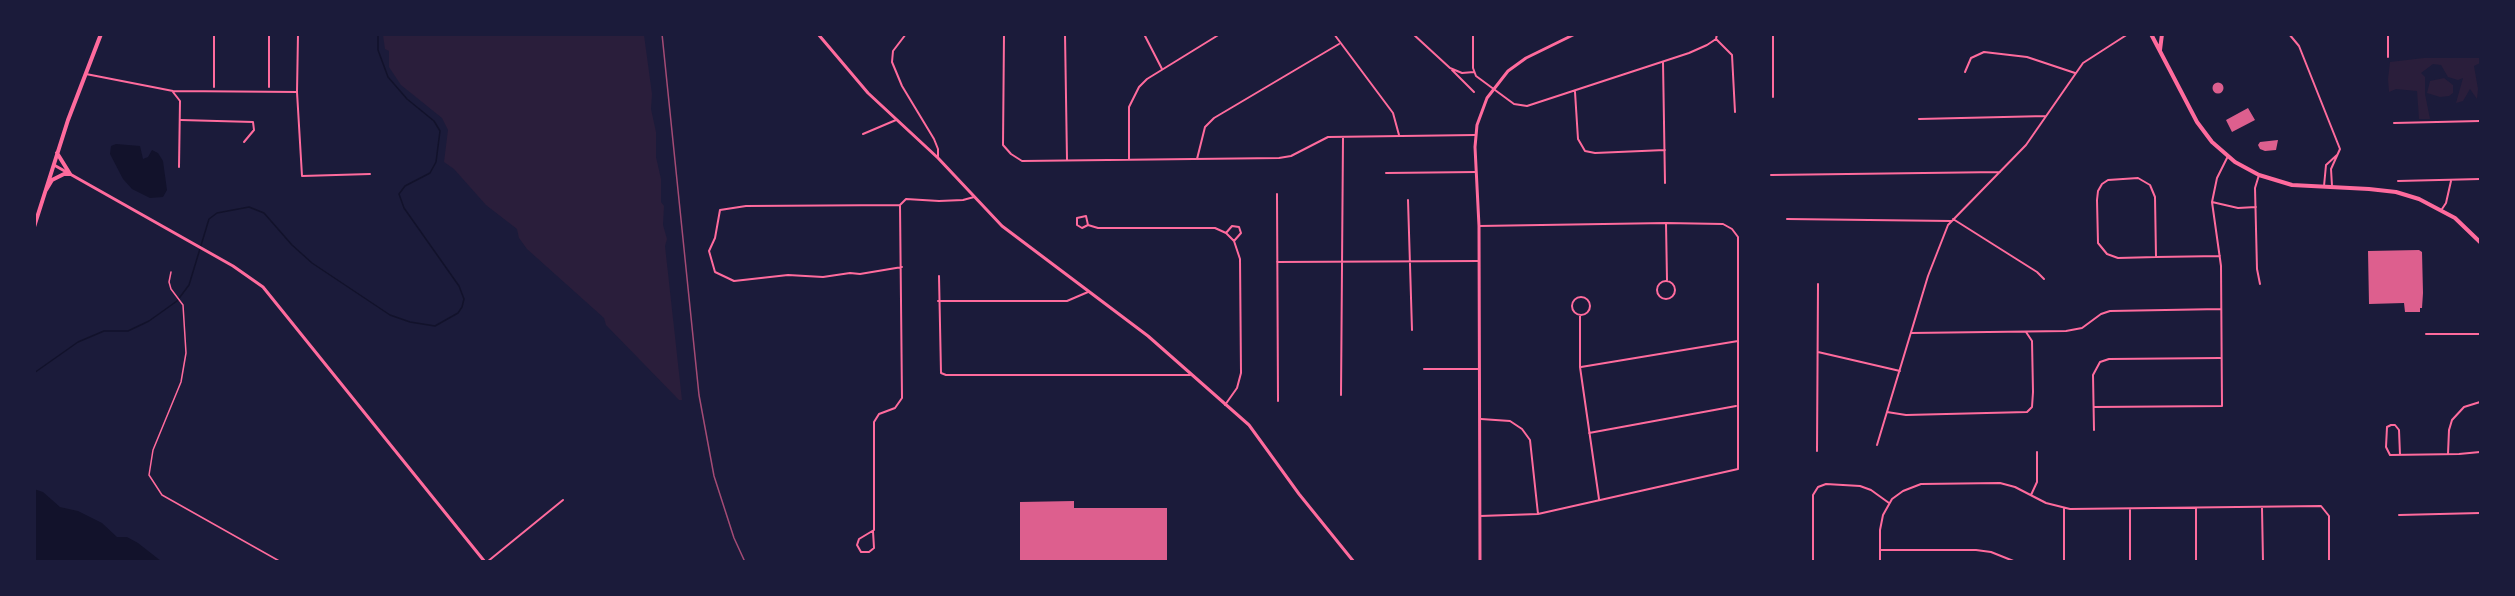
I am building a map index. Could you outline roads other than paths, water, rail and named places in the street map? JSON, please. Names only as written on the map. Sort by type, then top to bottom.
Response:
[{"type":"main road","points":[[34,227],[57,152],[101,34]]},
{"type":"main road","points":[[2151,34],[2197,122],[2212,142],[2228,156],[2259,175],[2292,184],[2396,192],[2419,199],[2442,210],[2469,229],[2481,242]]},
{"type":"main road","points":[[2160,51],[2162,34]]},
{"type":"main road","points":[[57,152],[70,174]]},
{"type":"main road","points":[[43,194],[52,180],[64,174],[70,174]]},
{"type":"street","points":[[214,34],[214,87]]},
{"type":"street","points":[[268,87],[269,34]]},
{"type":"street","points":[[298,34],[297,92],[302,176],[370,174]]},
{"type":"street","points":[[818,34],[860,84],[938,158],[1012,234],[1148,336],[1256,433],[1299,494],[1354,561]]},
{"type":"street","points":[[906,34],[893,51],[892,63],[902,86],[934,139],[938,158]]},
{"type":"street","points":[[1004,34],[1004,146],[1022,161],[1197,160],[1291,156],[1328,136],[1475,135]]},
{"type":"street","points":[[1065,34],[1067,160]]},
{"type":"street","points":[[1144,34],[1162,69]]},
{"type":"street","points":[[1129,160],[1129,107],[1143,82],[1220,34]]},
{"type":"street","points":[[1334,34],[1339,44],[1393,113],[1399,135]]},
{"type":"street","points":[[1413,34],[1474,92]]},
{"type":"street","points":[[1473,34],[1474,72],[1492,89],[1514,104],[1527,106],[1703,47],[1716,39],[1717,34]]},
{"type":"street","points":[[1480,561],[1479,226],[1475,135],[1483,108],[1492,89],[1508,71],[1526,58],[1575,34]]},
{"type":"street","points":[[1773,34],[1773,97]]},
{"type":"street","points":[[1877,445],[1928,276],[1952,220],[2026,145],[2075,73],[2091,56],[2128,34]]},
{"type":"street","points":[[2289,34],[2298,46],[2340,149],[2331,169],[2332,187]]},
{"type":"street","points":[[2388,34],[2388,57]]},
{"type":"street","points":[[1716,39],[1732,55],[1735,112]]},
{"type":"street","points":[[1197,160],[1201,135],[1214,118],[1339,44]]},
{"type":"street","points":[[1965,72],[1971,58],[1984,52],[2027,57],[2075,73]]},
{"type":"street","points":[[1663,62],[1665,183]]},
{"type":"street","points":[[1450,68],[1462,73],[1474,72]]},
{"type":"street","points":[[85,74],[173,92],[297,92]]},
{"type":"street","points":[[1575,91],[1578,139],[1585,151],[1595,153],[1665,150]]},
{"type":"street","points":[[173,92],[180,101],[180,167]]},
{"type":"street","points":[[1919,119],[2046,116]]},
{"type":"street","points":[[181,120],[253,122],[254,130],[244,142]]},
{"type":"street","points":[[863,134],[896,120]]},
{"type":"street","points":[[2394,123],[2481,121]]},
{"type":"street","points":[[1341,395],[1343,135]]},
{"type":"street","points":[[2324,187],[2326,165],[2337,154]]},
{"type":"street","points":[[2094,407],[2222,406],[2220,256],[2213,223],[2212,202],[2217,178],[2228,156]]},
{"type":"street","points":[[53,165],[255,280],[273,297],[486,561],[563,500]]},
{"type":"street","points":[[1386,173],[1476,172]]},
{"type":"street","points":[[1771,175],[2000,172]]},
{"type":"street","points":[[2259,175],[2255,185],[2257,269],[2260,284]]},
{"type":"street","points":[[2156,257],[2155,197],[2150,185],[2138,178],[2123,177],[2108,180],[2102,184],[2097,200],[2097,236],[2102,250],[2118,258],[2220,256]]},
{"type":"street","points":[[2398,181],[2481,179]]},
{"type":"street","points":[[2442,210],[2451,181]]},
{"type":"street","points":[[1277,194],[1278,401]]},
{"type":"street","points":[[902,267],[860,274],[850,273],[823,277],[788,275],[734,281],[715,272],[709,251],[715,238],[720,210],[746,206],[900,205],[906,199],[939,201],[974,197]]},
{"type":"street","points":[[1408,200],[1412,330]]},
{"type":"street","points":[[2212,202],[2238,208],[2257,207]]},
{"type":"street","points":[[873,531],[859,539],[857,545],[861,552],[869,552],[874,548],[874,422],[879,414],[895,408],[902,398],[900,205]]},
{"type":"street","points":[[1088,225],[1086,216],[1077,218],[1079,227],[1088,225],[1098,228],[1209,227],[1227,233],[1234,241],[1240,259],[1241,374],[1237,388],[1225,405]]},
{"type":"street","points":[[1787,219],[1952,220],[2037,272],[2044,279]]},
{"type":"street","points":[[1666,223],[1667,280]]},
{"type":"street","points":[[1479,226],[1723,224],[1732,229],[1738,237],[1738,469],[1538,514],[1479,516]]},
{"type":"street","points":[[1227,233],[1232,226],[1239,227],[1241,233],[1234,241]]},
{"type":"street","points":[[1277,262],[1479,261]]},
{"type":"street","points":[[939,276],[941,373],[1190,375]]},
{"type":"street","points":[[1667,280],[1672,282],[1676,290],[1673,296],[1665,299],[1658,294],[1658,288],[1661,282],[1667,280]]},
{"type":"street","points":[[1817,451],[1818,284]]},
{"type":"street","points":[[938,301],[1067,301],[1088,292]]},
{"type":"street","points":[[1580,297],[1588,300],[1590,306],[1586,314],[1580,315],[1574,313],[1572,304],[1574,299],[1580,297]]},
{"type":"street","points":[[1911,333],[2078,329],[2110,311],[2221,309]]},
{"type":"street","points":[[1580,315],[1580,367],[1599,499]]},
{"type":"street","points":[[1887,412],[1898,414],[2027,412],[2032,407],[2032,341],[2030,335],[2024,332]]},
{"type":"street","points":[[2426,334],[2481,334]]},
{"type":"street","points":[[1580,367],[1738,341]]},
{"type":"street","points":[[1818,352],[1900,371]]},
{"type":"street","points":[[2094,430],[2094,370],[2096,365],[2104,360],[2222,358]]},
{"type":"street","points":[[1424,369],[1478,369]]},
{"type":"street","points":[[2448,454],[2449,430],[2452,420],[2464,407],[2481,402]]},
{"type":"street","points":[[1589,433],[1737,406]]},
{"type":"street","points":[[1479,419],[1510,421],[1522,429],[1530,440],[1538,514]]},
{"type":"street","points":[[2400,455],[2399,430],[2395,425],[2391,425],[2387,428],[2386,447],[2390,455],[2400,455],[2448,454],[2481,452]]},
{"type":"street","points":[[2031,495],[2037,482],[2037,452]]},
{"type":"street","points":[[1880,561],[1881,523],[1889,503],[1903,491],[1921,484],[2000,483],[2015,487],[2046,503],[2064,508],[2317,506],[2324,508],[2329,516],[2329,561]]},
{"type":"street","points":[[1813,561],[1813,498],[1816,488],[1826,484],[1860,486],[1871,490],[1889,503]]},
{"type":"street","points":[[2064,508],[2064,561]]},
{"type":"street","points":[[2196,508],[2196,561]]},
{"type":"street","points":[[2262,508],[2263,561]]},
{"type":"street","points":[[2130,509],[2130,561]]},
{"type":"street","points":[[2399,515],[2481,513]]},
{"type":"street","points":[[1880,550],[1976,550],[2016,561]]},
{"type":"lane","points":[[171,272],[169,282],[175,294],[182,301],[186,325],[186,353],[181,382],[153,450],[149,475],[162,495],[281,561]]},
{"type":"waterway","points":[[34,373],[78,342],[104,331],[128,331],[149,321],[177,301],[189,285],[209,219],[217,213],[249,207],[264,213],[292,245],[312,263],[390,315],[410,322],[435,326],[458,313],[464,299],[459,286],[404,208],[399,194],[405,186],[430,173],[436,162],[440,131],[434,121],[407,99],[388,77],[378,50],[378,34]]},
{"type":"railway","points":[[662,34],[699,395],[714,476],[734,538],[745,562]]}]
